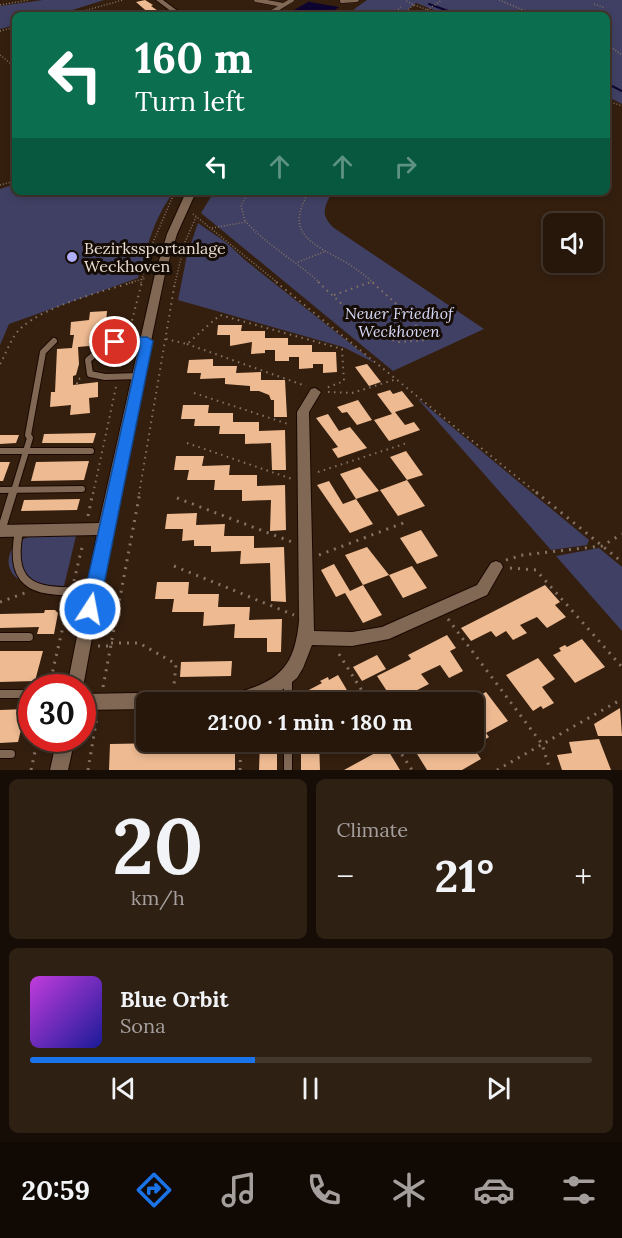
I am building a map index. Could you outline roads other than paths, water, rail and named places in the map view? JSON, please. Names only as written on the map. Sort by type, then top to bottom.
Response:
[{"type":"street","points":[[159,0],[176,12]]},
{"type":"street","points":[[77,674],[105,529],[140,376],[160,274],[183,207],[189,195]]},
{"type":"street","points":[[96,701],[243,699],[268,691],[288,676],[300,661],[306,638],[307,621],[303,412],[315,392]]},
{"type":"street","points":[[1,531],[105,529]]},
{"type":"street","points":[[306,638],[363,638],[383,634],[482,590],[496,567]]},
{"type":"street","points":[[59,770],[63,752]]},
{"type":"lane","points":[[256,0],[284,5]]},
{"type":"lane","points":[[272,12],[292,0]]},
{"type":"lane","points":[[342,1],[357,0]]},
{"type":"lane","points":[[1,531],[27,451],[43,352],[54,341]]},
{"type":"lane","points":[[140,376],[90,374],[88,360],[95,354],[95,349],[99,345],[147,341]]},
{"type":"lane","points":[[0,451],[91,451]]},
{"type":"lane","points":[[0,490],[82,489]]},
{"type":"lane","points":[[9,545],[20,531]]},
{"type":"lane","points":[[20,586],[33,590],[93,591]]},
{"type":"lane","points":[[0,637],[29,637]]},
{"type":"lane","points":[[288,676],[288,692]]},
{"type":"lane","points":[[0,694],[18,694]]},
{"type":"lane","points":[[288,752],[288,770]]},
{"type":"lane","points":[[0,754],[11,754]]},
{"type":"waterway","points":[[429,4],[451,12]]},
{"type":"waterway","points":[[610,85],[622,91]]},
{"type":"place","name":"Bezirkssportanlage Weckhoven","points":[[72,257]]},
{"type":"park label","name":"Neuer Friedhof Weckhoven","points":[[399,322]]}]
